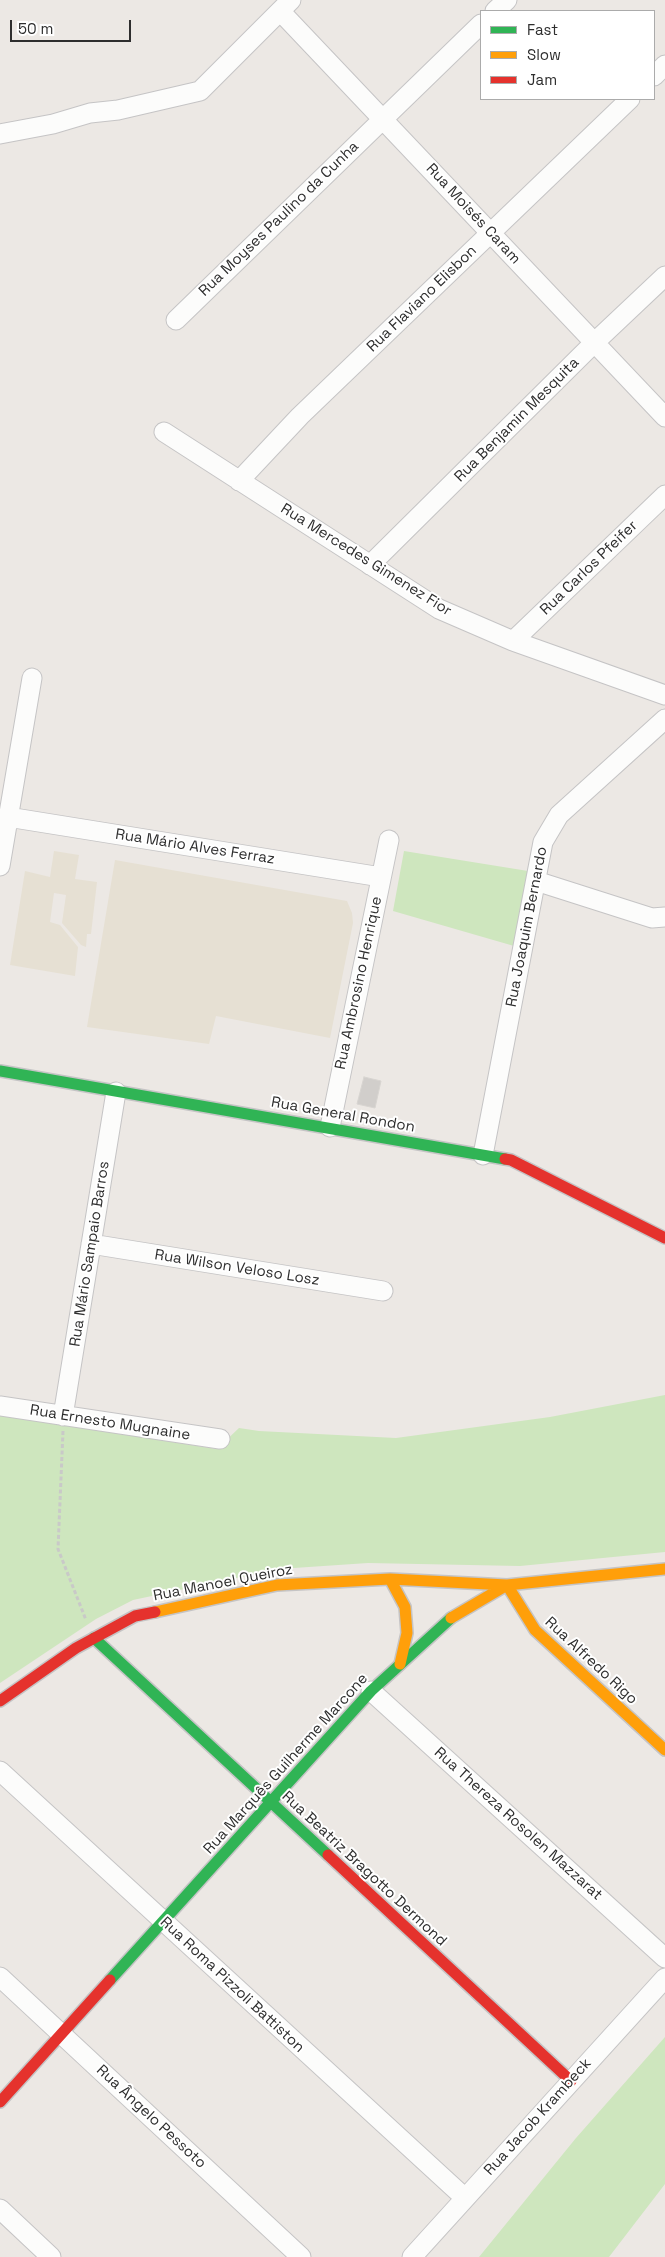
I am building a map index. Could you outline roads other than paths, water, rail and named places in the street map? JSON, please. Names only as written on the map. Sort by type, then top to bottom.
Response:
[{"type":"street","points":[[496,10],[507,0]]},
{"type":"street","points":[[0,134],[53,124],[90,113],[118,110],[200,91],[286,6]]},
{"type":"street","name":"Rua Moisés Caram","points":[[286,6],[382,118],[665,416]]},
{"type":"street","name":"Rua Moyses Paulino da Cunha","points":[[176,320],[480,25]]},
{"type":"street","points":[[655,75],[665,65]]},
{"type":"street","name":"Rua Flaviano Elisbon","points":[[239,480],[300,416],[629,100]]},
{"type":"street","name":"Rua Benjamin Mesquita","points":[[370,566],[595,342],[665,276]]},
{"type":"street","name":"Rua Mercedes Gimenez Fior","points":[[164,432],[370,566],[439,608],[513,641],[665,695]]},
{"type":"street","name":"Rua Carlos Pfeifer","points":[[513,641],[665,495]]},
{"type":"street","points":[[0,866],[32,678]]},
{"type":"street","name":"Rua Joaquim Bernardo","points":[[483,1155],[543,842],[559,815],[665,719]]},
{"type":"street","name":"Rua Mário Alves Ferraz","points":[[8,817],[381,878]]},
{"type":"street","name":"Rua Ambrosino Henrique","points":[[330,1127],[389,840]]},
{"type":"street","points":[[536,881],[652,918],[665,916]]},
{"type":"street","name":"Rua General Rondon","points":[[0,1071],[511,1160],[665,1238]]},
{"type":"street","name":"Rua Mário Sampaio Barros","points":[[63,1416],[116,1092]]},
{"type":"street","name":"Rua Wilson Veloso Losz","points":[[91,1244],[383,1291]]},
{"type":"street","name":"Rua Ernesto Mugnaine","points":[[0,1406],[220,1439]]},
{"type":"street","name":"Rua Marquês Guilherme Marcone","points":[[0,2102],[371,1691],[448,1620],[507,1585],[665,1569]]},
{"type":"street","points":[[390,1579],[405,1607],[407,1633],[400,1664]]},
{"type":"street","name":"Rua Manoel Queiroz","points":[[0,1701],[76,1648],[135,1616],[277,1585],[390,1579],[507,1585]]},
{"type":"street","name":"Rua Alfredo Rigo","points":[[507,1585],[535,1630],[665,1750]]},
{"type":"street","name":"Rua Beatriz Bragotto Dermond","points":[[94,1638],[571,2081]]},
{"type":"street","name":"Rua Thereza Rosolen Mazzarat","points":[[371,1691],[665,1958]]},
{"type":"street","name":"Rua Roma Pizzoli Battiston","points":[[0,1771],[465,2198]]},
{"type":"street","name":"Rua Ângelo Pessoto","points":[[0,1977],[301,2257]]},
{"type":"street","name":"Rua Jacob Krambeck","points":[[412,2257],[665,1978]]},
{"type":"street","points":[[0,2209],[50,2257]]}]
